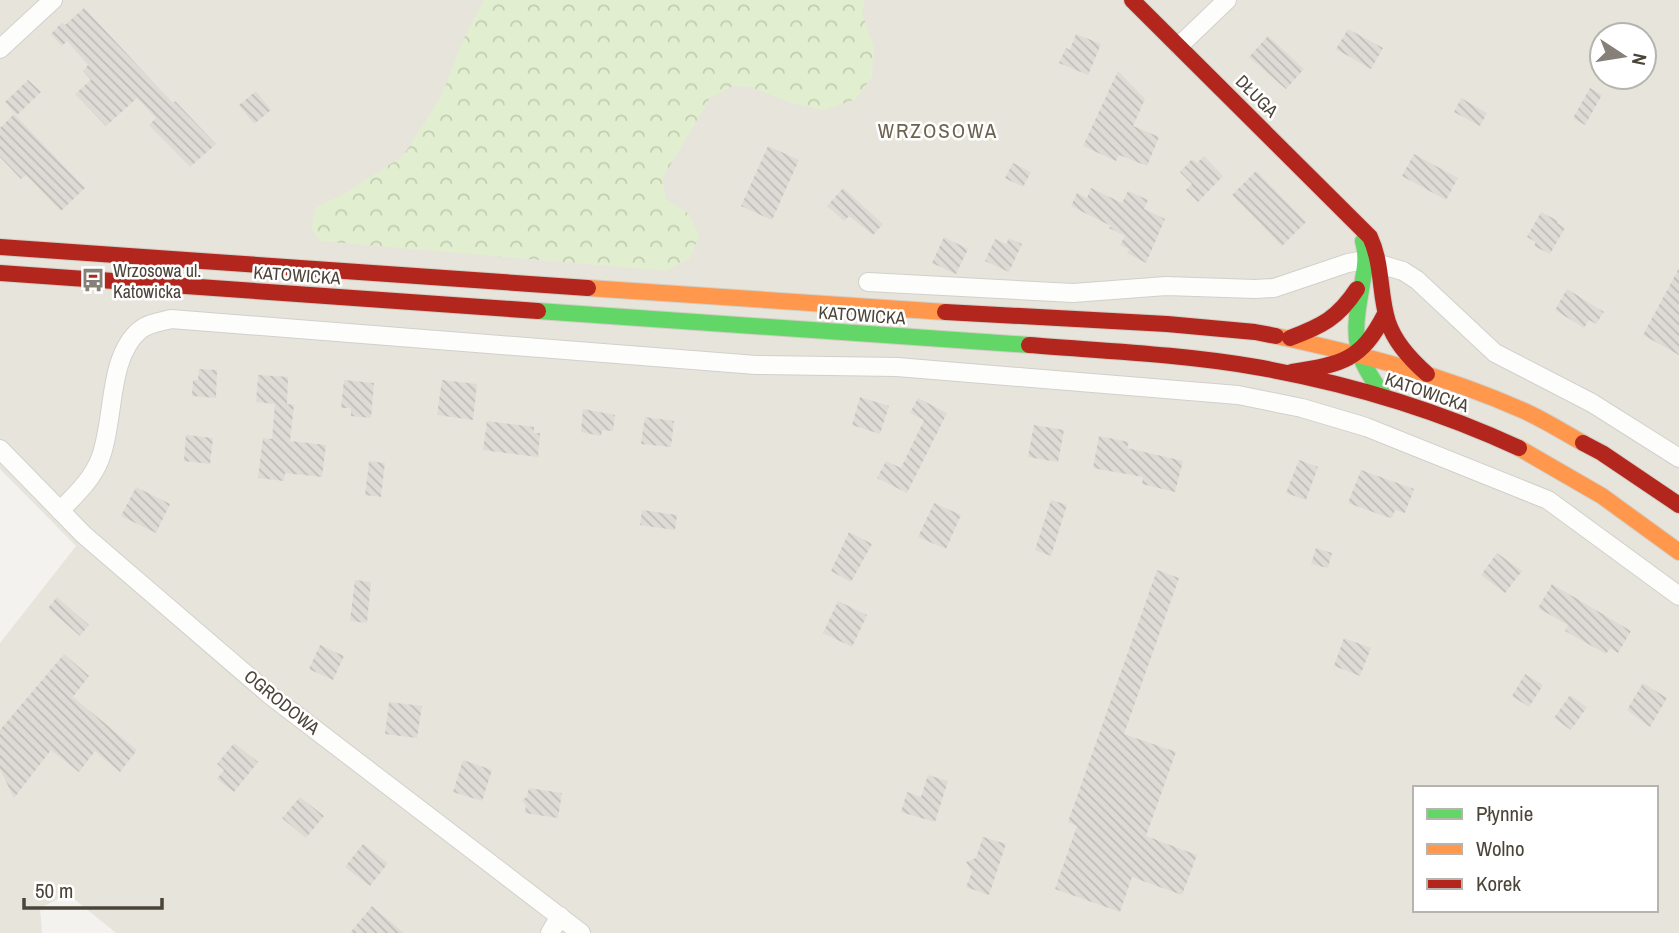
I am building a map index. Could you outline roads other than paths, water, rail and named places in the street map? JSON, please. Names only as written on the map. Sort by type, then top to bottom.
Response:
[{"type":"main road","name":"DŁUGA","points":[[1132,0],[1356,220],[1370,237],[1385,313],[1396,341],[1427,374]]},
{"type":"main road","name":"KATOWICKA","points":[[0,247],[823,305],[1167,324],[1255,332],[1357,354],[1427,374],[1522,410],[1602,453],[1679,505]]},
{"type":"main road","points":[[1290,338],[1322,326],[1336,317],[1373,262]]},
{"type":"main road","name":"KATOWICKA","points":[[0,273],[1107,351],[1228,363],[1287,372],[1385,397],[1450,419],[1519,448],[1622,509],[1679,552]]},
{"type":"main road","points":[[1363,278],[1355,329],[1357,354],[1363,369],[1385,397]]},
{"type":"main road","points":[[1287,372],[1338,364],[1357,354],[1373,338],[1385,313]]},
{"type":"street","points":[[0,49],[53,0]]},
{"type":"street","points":[[1179,46],[1227,0]]},
{"type":"street","points":[[868,282],[1059,293],[1166,286],[1255,289],[1274,288],[1348,262],[1373,262],[1403,271],[1417,280],[1495,353],[1592,403],[1679,458]]},
{"type":"street","points":[[60,511],[87,482],[99,462],[106,440],[119,364],[128,346],[140,330],[153,323],[171,319],[756,365],[897,367],[1238,396],[1302,408],[1366,427],[1548,500],[1679,596]]},
{"type":"street","name":"OGRODOWA","points":[[0,449],[84,536],[270,695],[582,933]]},
{"type":"street","points":[[550,933],[559,916]]},
{"type":"place","name":"Wrzosowa ul. Katowicka","points":[[93,280]]},
{"type":"district","name":"WRZOSOWA","points":[[938,130]]}]
